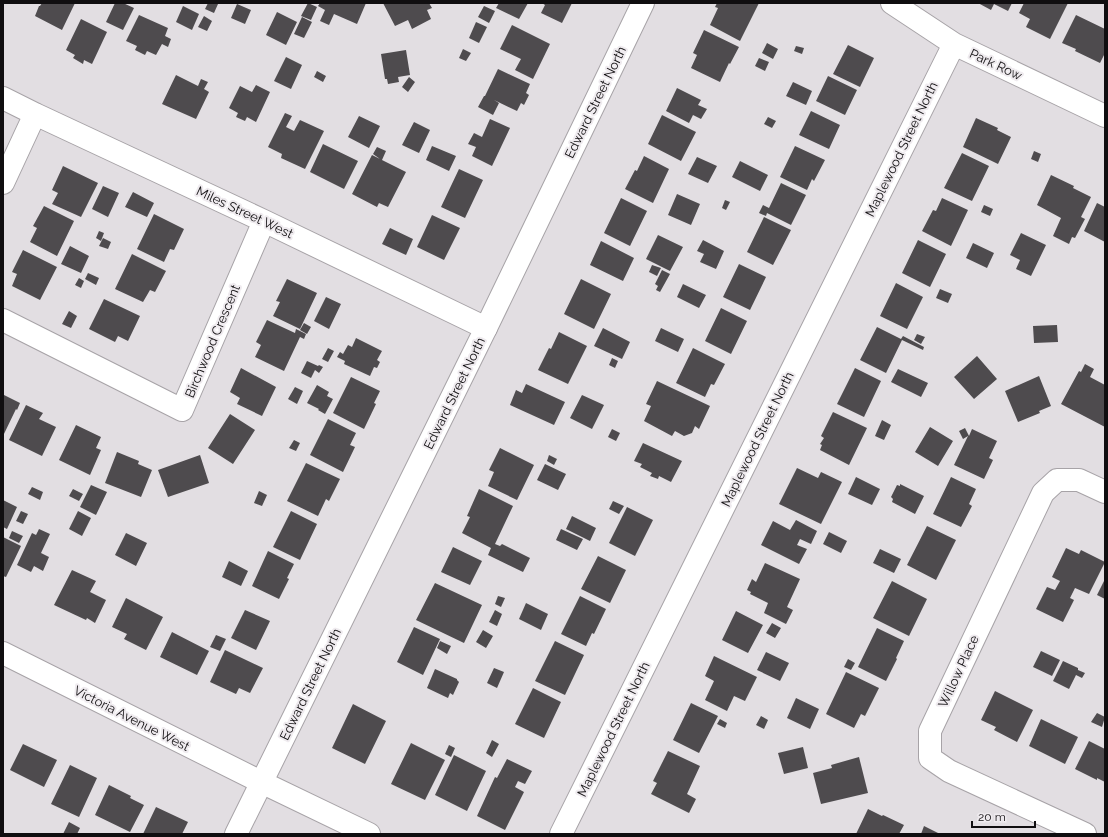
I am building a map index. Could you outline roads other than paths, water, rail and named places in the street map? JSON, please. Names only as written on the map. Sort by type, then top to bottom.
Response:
[{"type":"street","name":"Edward Street North","points":[[236,834],[486,328],[643,3]]},
{"type":"street","name":"Park Row","points":[[892,3],[954,44],[1105,116]]},
{"type":"street","name":"Maplewood Street North","points":[[561,834],[954,44]]},
{"type":"street","name":"Miles Street West","points":[[3,98],[486,328]]},
{"type":"street","points":[[3,183],[35,114]]},
{"type":"street","name":"Birchwood Crescent","points":[[3,320],[182,410],[264,221]]},
{"type":"street","name":"Willow Place","points":[[1085,834],[948,771],[930,758],[930,731],[1043,493],[1057,480],[1079,480],[1105,492]]},
{"type":"street","name":"Victoria Avenue West","points":[[3,653],[261,782],[369,834]]}]
